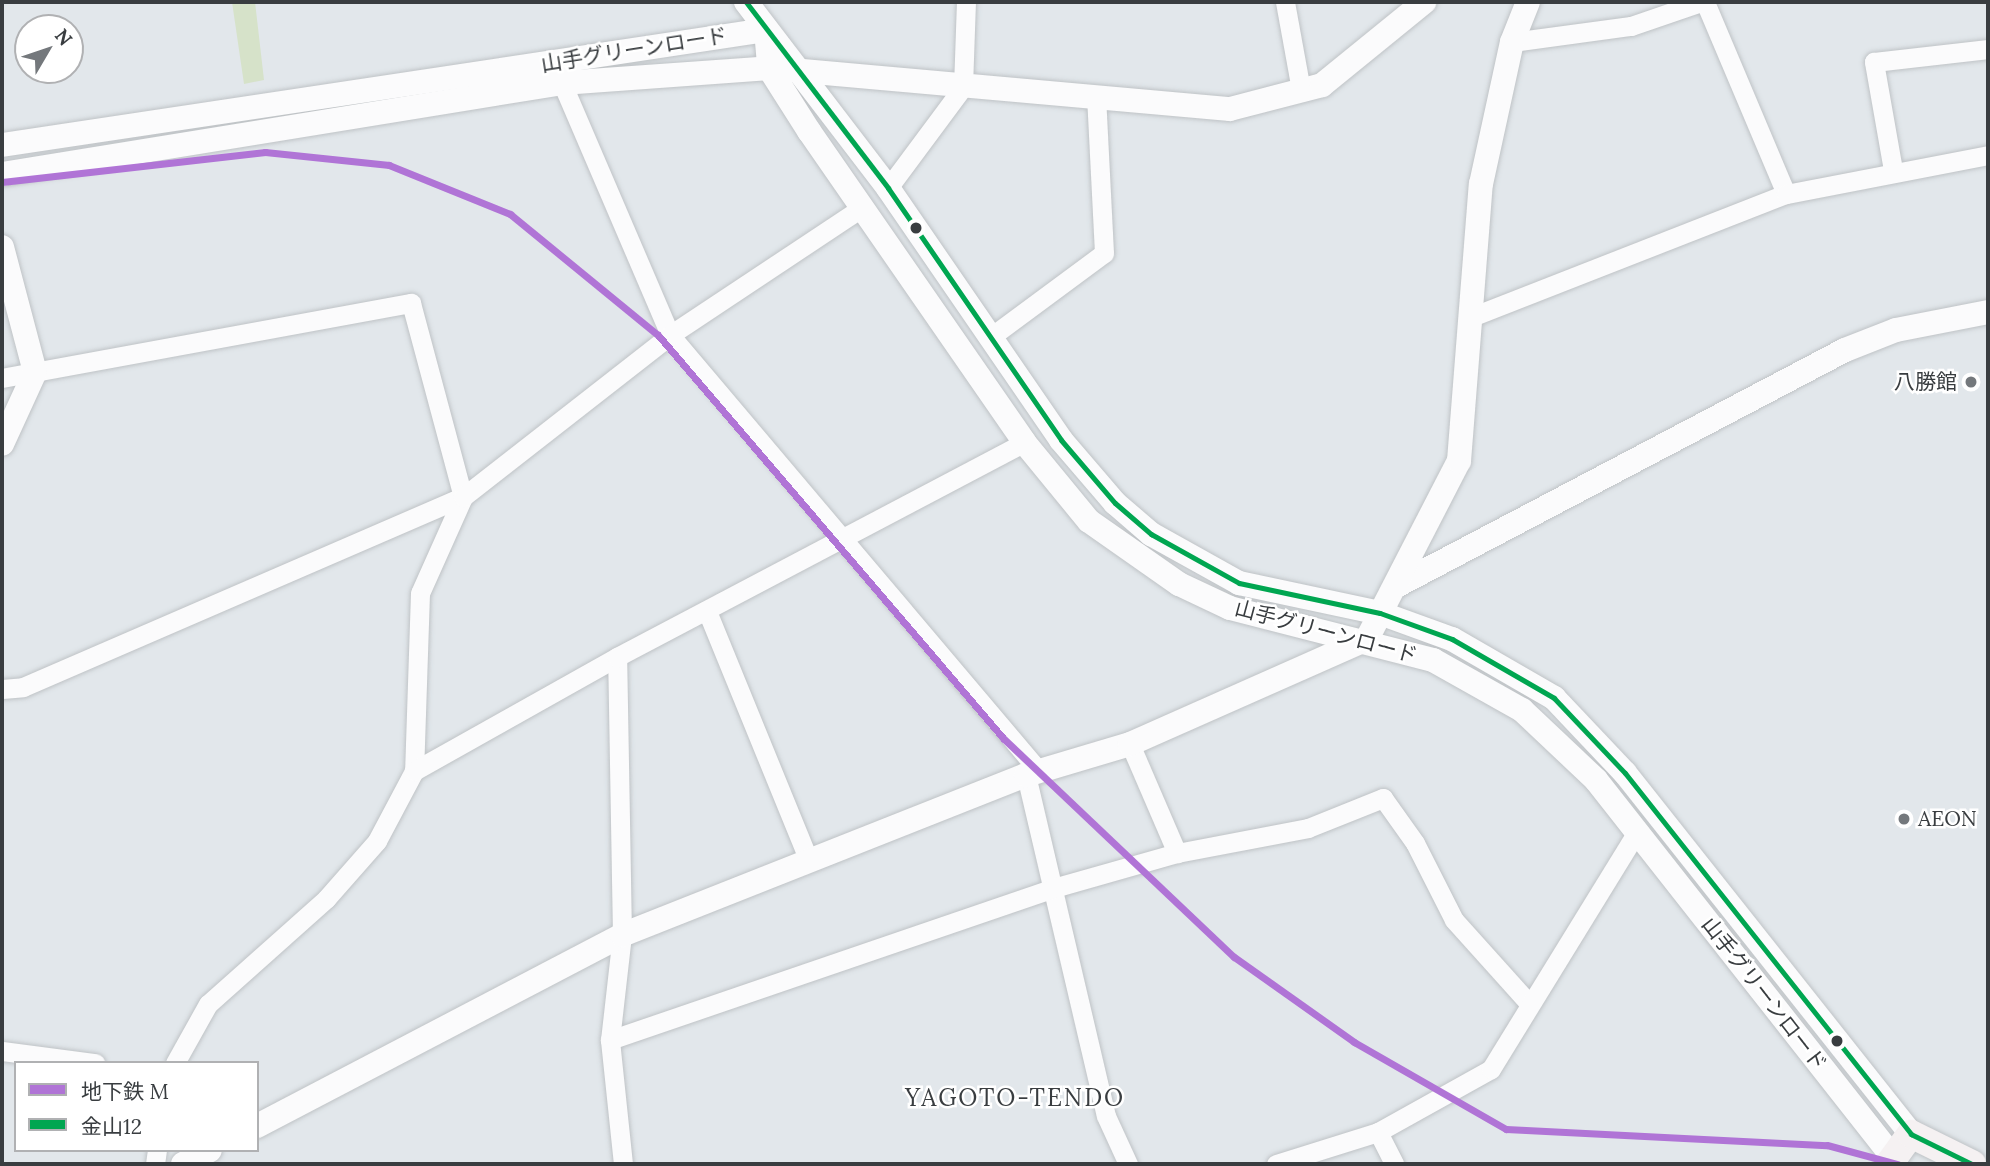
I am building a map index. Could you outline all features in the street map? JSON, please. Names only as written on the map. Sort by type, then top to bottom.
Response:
[{"type":"main road","points":[[1896,1162],[1911,1134],[1972,1164]]},
{"type":"street","points":[[746,2],[766,30],[769,68],[798,67],[963,87],[1096,95],[1230,109],[1322,85],[1424,2]]},
{"type":"street","points":[[888,188],[963,87],[966,2]]},
{"type":"street","points":[[1285,2],[1301,90]]},
{"type":"street","points":[[259,1125],[622,935],[1033,773],[1130,744],[1367,639],[1459,461],[1474,317],[1481,184],[1512,42],[1528,2]]},
{"type":"street","points":[[1512,42],[1631,26],[1703,2],[1786,194]]},
{"type":"street","name":"山手グリーンロード","points":[[2,145],[766,30],[798,67],[888,188],[1061,440],[1115,503],[1151,534],[1239,583],[1380,613],[1500,663],[1591,734],[1911,1134]]},
{"type":"street","points":[[1894,170],[1874,62],[1988,48]]},
{"type":"street","name":"山手グリーンロード","points":[[2,174],[562,83],[769,68],[1024,442],[1089,521],[1179,584],[1302,630],[1367,639],[1472,678],[1522,710],[1562,743],[1637,832],[1896,1162]]},
{"type":"street","points":[[562,83],[670,335],[844,541],[1033,773],[1106,1115],[1128,1164]]},
{"type":"street","points":[[992,336],[1104,253],[1096,95]]},
{"type":"street","points":[[1474,317],[1786,194],[1894,170],[1988,155]]},
{"type":"street","points":[[2,689],[23,687],[463,497],[670,335],[863,207]]},
{"type":"street","points":[[2,247],[35,372],[2,444]]},
{"type":"street","points":[[2,378],[411,303],[463,497],[420,593],[414,771],[377,841],[326,899],[208,1004],[176,1061]]},
{"type":"street","points":[[1396,586],[1845,350],[1896,330],[1988,312]]},
{"type":"street","points":[[414,771],[617,657],[844,541],[1024,442]]},
{"type":"street","points":[[708,611],[809,861]]},
{"type":"street","points":[[617,657],[622,935],[610,1040],[623,1164]]},
{"type":"street","points":[[1130,744],[1177,853]]},
{"type":"street","points":[[610,1040],[1057,887],[1177,853],[1308,828],[1383,798],[1415,843],[1454,920],[1527,1001]]},
{"type":"street","points":[[1276,1164],[1378,1132],[1491,1069],[1527,1001],[1637,832]]},
{"type":"street","points":[[2,1051],[80,1061]]},
{"type":"street","points":[[1378,1132],[1394,1164]]},
{"type":"street","points":[[184,1164],[206,1152]]},
{"type":"green space","points":[[232,2],[255,2],[264,80],[244,84]]},
{"type":"metro line","name":"M","points":[[2,182],[265,152],[389,165],[510,214],[658,335],[1003,738],[1234,957],[1354,1042],[1506,1129],[1827,1145],[1897,1164]]},
{"type":"transit line","name":"金山12","points":[[746,2],[888,188],[1061,440],[1115,503],[1151,534],[1239,583],[1380,613],[1452,639],[1554,698],[1625,773],[1911,1134],[1972,1164]]},
{"type":"place","name":"八勝館","points":[[1971,382]]},
{"type":"place","name":"AEON","points":[[1904,819]]},
{"type":"district","name":"YAGOTO-TENDO","points":[[1015,1098]]}]
